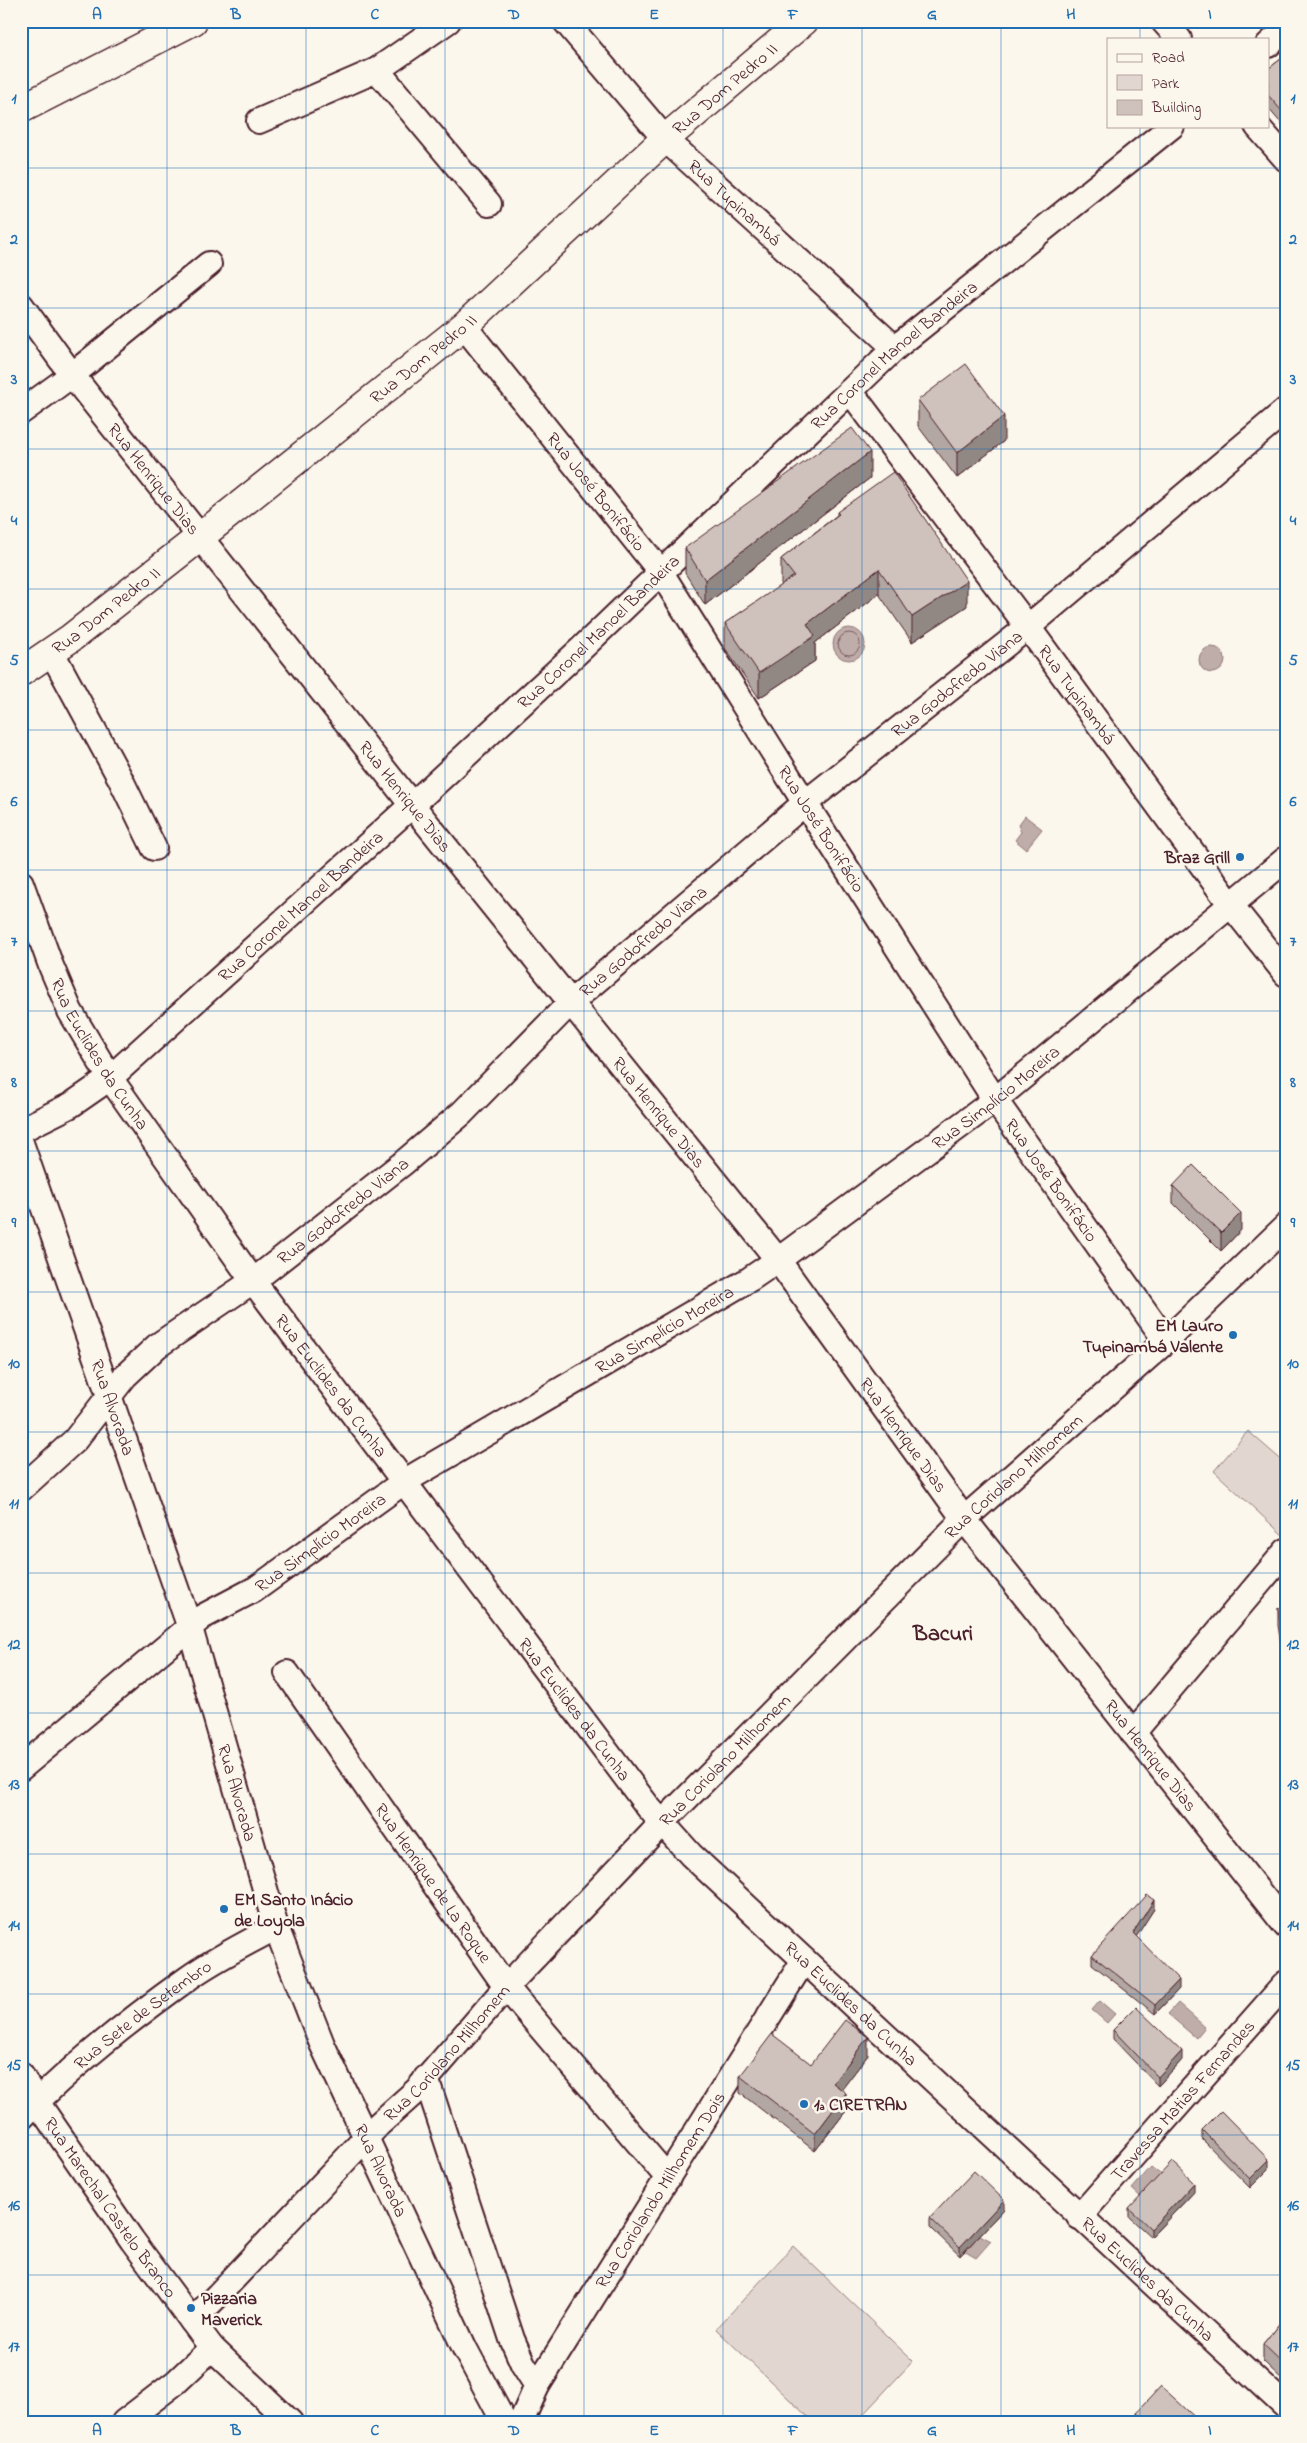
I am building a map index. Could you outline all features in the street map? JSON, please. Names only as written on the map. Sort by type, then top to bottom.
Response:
[{"type":"main road","points":[[21,109],[192,21]]},
{"type":"main road","name":"Rua Dom Pedro II","points":[[21,672],[200,537],[464,326],[665,139],[804,21]]},
{"type":"street","points":[[259,122],[377,70],[448,21]]},
{"type":"street","name":"Rua Tupinambá","points":[[565,21],[665,139],[896,348]]},
{"type":"street","points":[[1163,21],[1178,38]]},
{"type":"street","points":[[1270,43],[1286,29]]},
{"type":"street","points":[[377,70],[489,204]]},
{"type":"street","name":"Rua Coronel Manoel Bandeira","points":[[25,1132],[71,1105],[110,1078],[412,805],[581,649],[660,571],[896,348],[1170,128]]},
{"type":"street","points":[[1259,128],[1286,159]]},
{"type":"street","points":[[21,412],[72,375],[208,264]]},
{"type":"street","name":"Rua Henrique Dias","points":[[21,305],[72,375],[412,805],[778,1260],[964,1519],[1132,1734],[1286,1926]]},
{"type":"street","name":"Rua José Bonifácio","points":[[464,326],[660,571],[805,803],[995,1100],[1166,1341]]},
{"type":"street","name":"Rua Tupinambá","points":[[850,391],[1028,626],[1231,905],[1286,974]]},
{"type":"street","name":"Rua Godofredo Viana","points":[[21,1489],[75,1440],[125,1376],[157,1346],[253,1281],[402,1164],[462,1113],[570,1003],[805,803],[1028,626],[1286,410]]},
{"type":"street","points":[[51,651],[120,778],[154,848]]},
{"type":"street","name":"Rua Simplício Moreira","points":[[21,1768],[196,1622],[257,1588],[405,1481],[750,1279],[778,1260],[995,1100],[1286,859]]},
{"type":"street","name":"Rua Euclides da Cunha","points":[[21,883],[51,966],[70,1011],[110,1078],[253,1281],[662,1823],[691,1855],[1286,2407]]},
{"type":"street","name":"Rua Alvorada","points":[[25,1132],[110,1396],[196,1622],[276,1927],[322,2044],[373,2130],[465,2350],[504,2422]]},
{"type":"street","name":"Rua Coriolano Milhomem","points":[[192,2320],[218,2295],[373,2130],[422,2084],[506,1987],[662,1823],[964,1519],[1166,1341],[1286,1226]]},
{"type":"street","points":[[1132,1734],[1286,1551]]},
{"type":"street","name":"Rua Henrique de La Roque","points":[[287,1673],[506,1987],[668,2178]]},
{"type":"street","name":"Rua Sete de Setembro","points":[[29,2110],[118,2032],[188,1978],[276,1927]]},
{"type":"street","name":"Rua Coriolando Milhomem Dois","points":[[530,2403],[804,1960]]},
{"type":"street","name":"Travessa Matias Fernandes","points":[[1079,2217],[1286,1983]]},
{"type":"street","name":"Rua Marechal Castelo Branco","points":[[21,2075],[29,2110],[132,2240],[212,2348],[290,2422]]},
{"type":"street","points":[[422,2084],[512,2339],[523,2364],[530,2403]]},
{"type":"street","points":[[124,2422],[176,2382],[212,2348]]},
{"type":"green space","points":[[1248,1431],[1286,1464],[1286,1538],[1214,1471]]},
{"type":"green space","points":[[793,2246],[913,2361],[856,2422],[813,2422],[716,2329]]},
{"type":"water","points":[[849,628],[860,633],[865,644],[860,655],[849,660],[838,655],[833,644],[838,633]]},
{"type":"water","points":[[1212,647],[1221,651],[1225,660],[1221,669],[1212,673],[1203,669],[1199,660],[1203,651]]},
{"type":"water","points":[[1025,816],[1042,829],[1026,849],[1015,840],[1021,832],[1018,825]]},
{"type":"water","points":[[1100,2001],[1115,2014],[1107,2023],[1092,2010]]},
{"type":"water","points":[[1178,2003],[1205,2027],[1196,2038],[1168,2014]]},
{"type":"water","points":[[1151,2167],[1161,2175],[1142,2198],[1132,2189]]},
{"type":"water","points":[[980,2235],[991,2241],[976,2258],[964,2251]]},
{"type":"building","points":[[1286,55],[1286,116],[1270,97],[1270,67]]},
{"type":"building","points":[[966,364],[1004,416],[957,453],[918,400]]},
{"type":"building","points":[[852,428],[870,452],[705,580],[685,548]]},
{"type":"building","points":[[893,472],[967,581],[912,617],[879,569],[807,624],[815,636],[759,673],[725,623],[794,576],[781,559],[839,514],[837,512]]},
{"type":"building","points":[[1193,1165],[1241,1213],[1221,1233],[1173,1186]]},
{"type":"building","points":[[1286,1607],[1286,1628],[1281,1628],[1278,1608]]},
{"type":"building","points":[[1147,1895],[1154,1900],[1133,1933],[1179,1980],[1155,2005],[1092,1955]]},
{"type":"building","points":[[1136,2007],[1182,2051],[1158,2077],[1113,2030]]},
{"type":"building","points":[[845,2020],[868,2037],[833,2083],[846,2093],[815,2134],[740,2076],[772,2034],[811,2064]]},
{"type":"building","points":[[1221,2111],[1269,2160],[1250,2179],[1202,2130]]},
{"type":"building","points":[[1172,2162],[1194,2183],[1151,2229],[1129,2208]]},
{"type":"building","points":[[974,2171],[1004,2200],[960,2247],[930,2218]]},
{"type":"building","points":[[1286,2315],[1286,2366],[1263,2344]]},
{"type":"building","points":[[1161,2386],[1200,2422],[1147,2422],[1137,2412]]},
{"type":"place","name":"Braz Grill","points":[[1240,857]]},
{"type":"place","name":"EM Lauro Tupinambá Valente","points":[[1233,1335]]},
{"type":"place","name":"EM Santo Inácio de Loyola","points":[[224,1909]]},
{"type":"place","name":"1ª CIRETRAN","points":[[804,2104]]},
{"type":"place","name":"Pizzaria Maverick","points":[[191,2308]]},
{"type":"district","name":"Bacuri","points":[[943,1632]]}]
